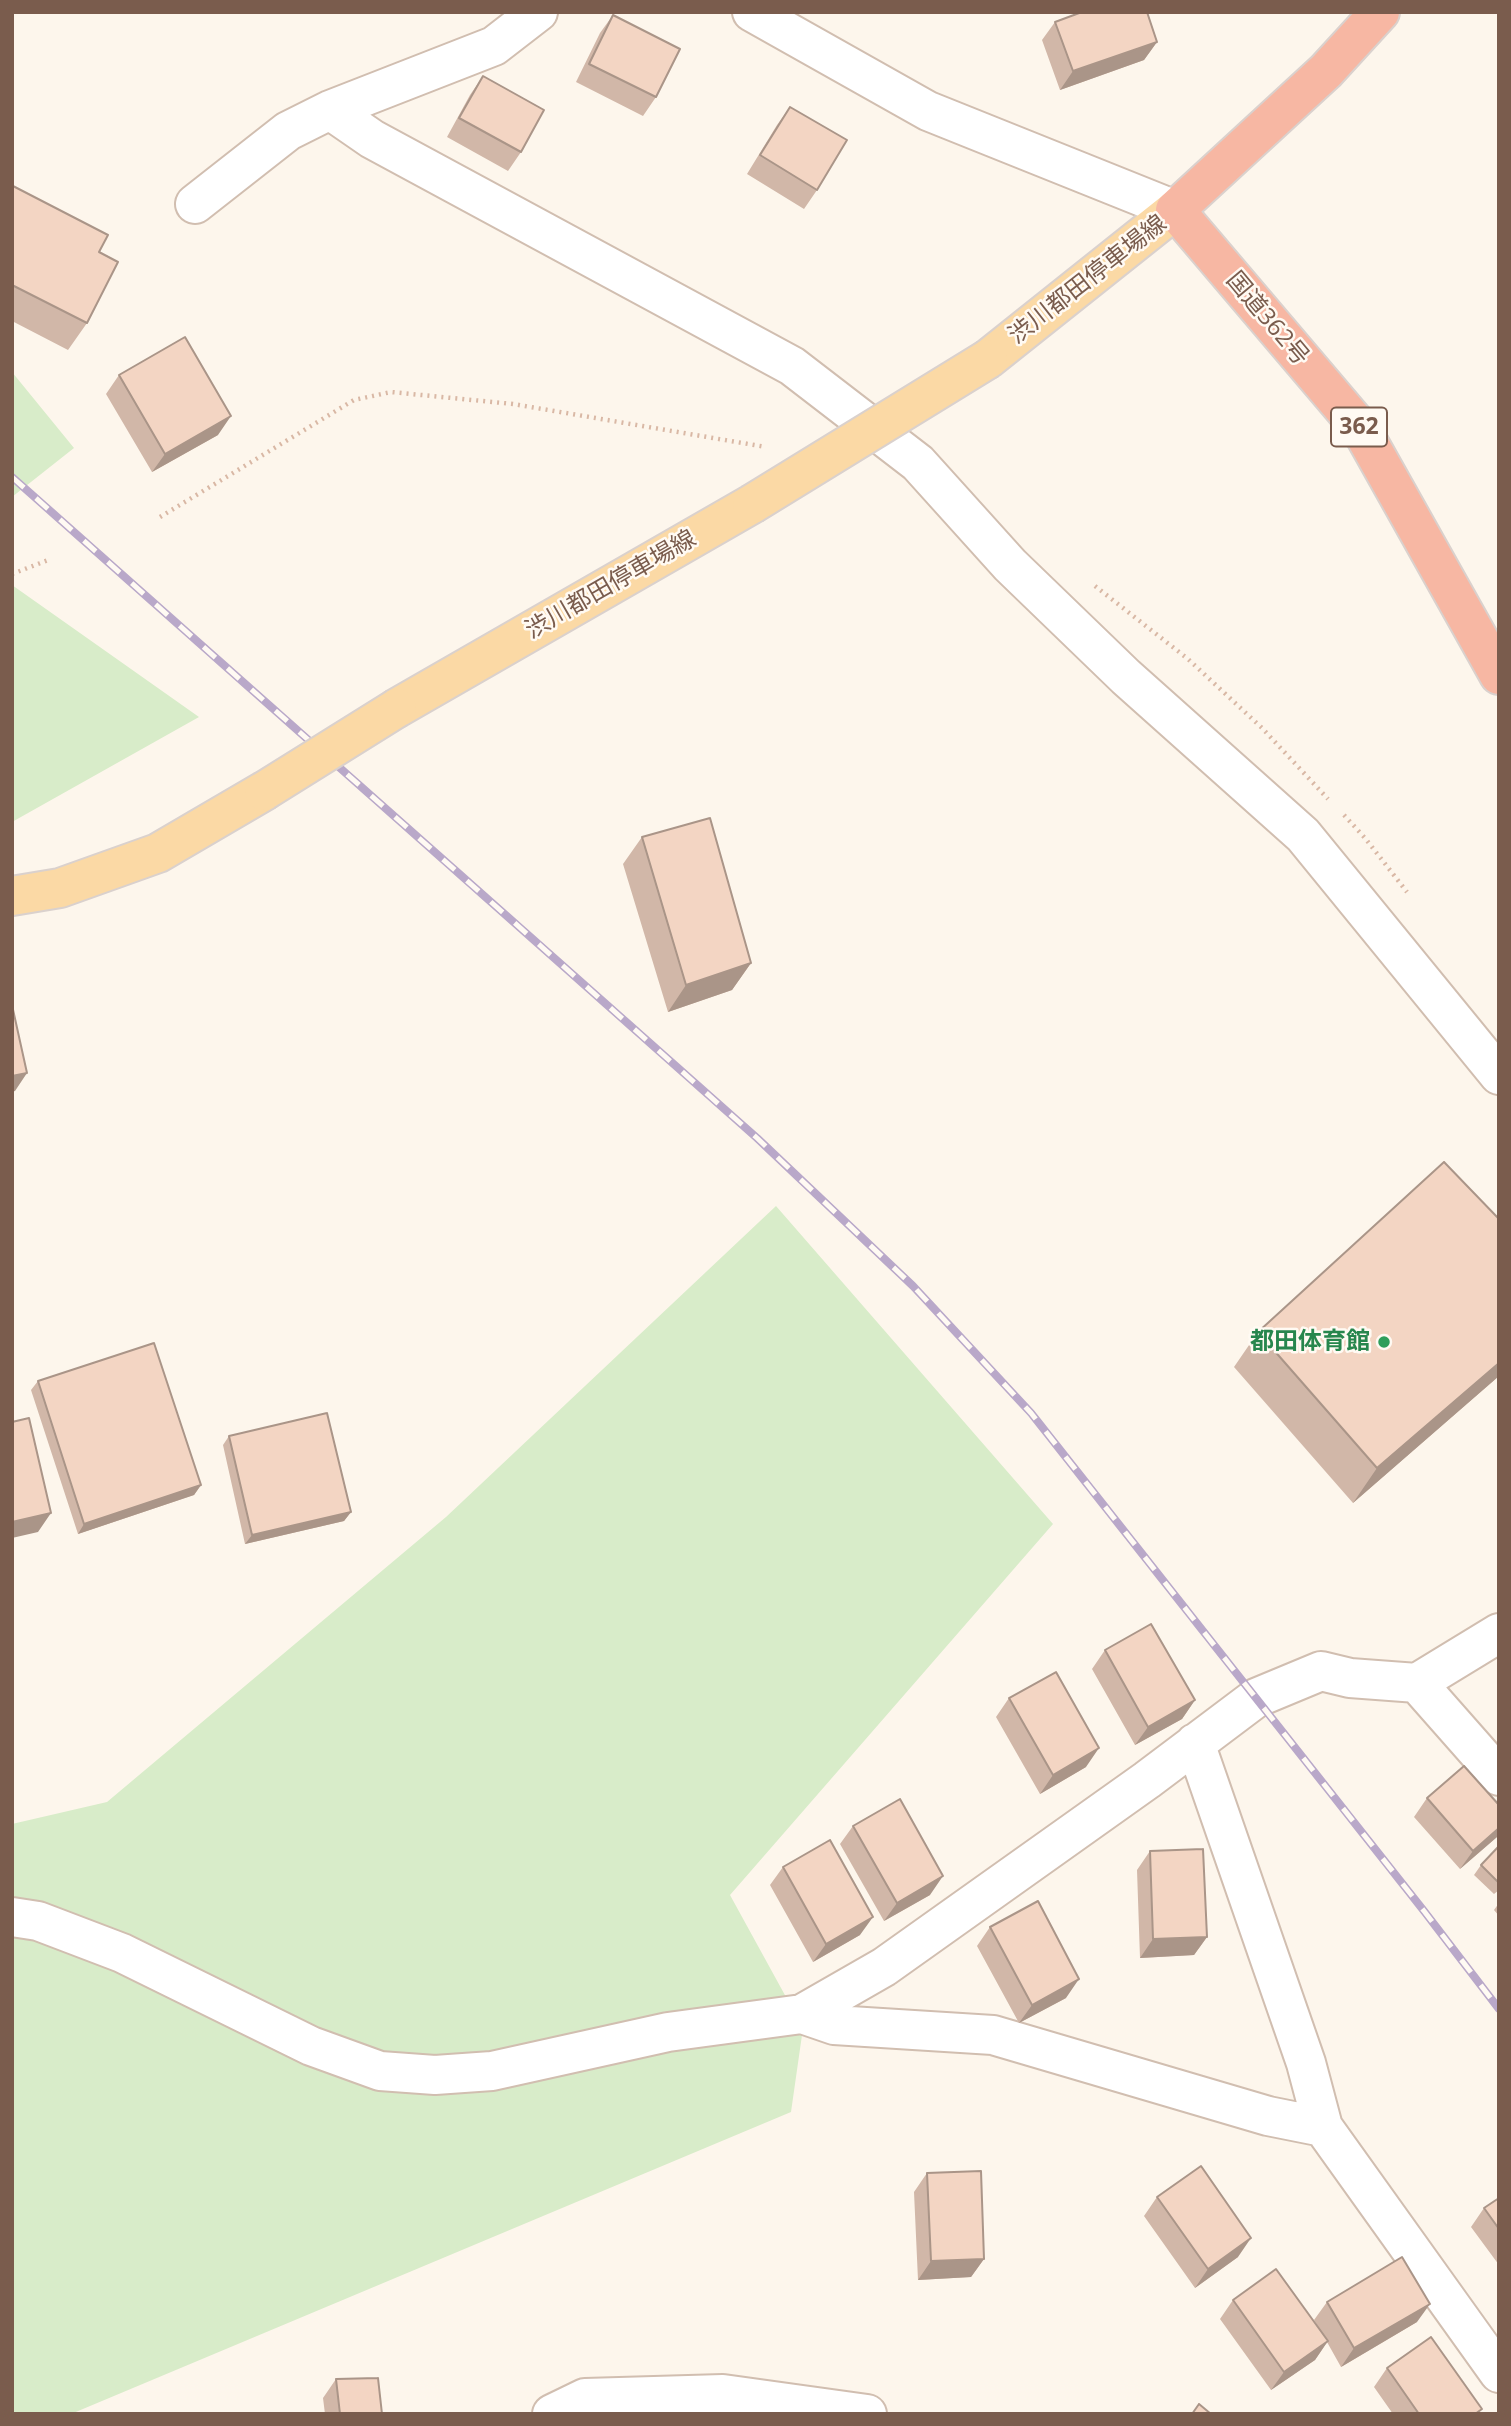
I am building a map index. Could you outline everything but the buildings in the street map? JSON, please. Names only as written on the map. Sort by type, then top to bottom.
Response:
[{"type":"highway","points":[[1175,211],[1326,71],[1380,12]]},
{"type":"highway","name":"国道362号","points":[[1175,211],[1361,429],[1499,675]]},
{"type":"main road","name":"渋川都田停車場線","points":[[12,896],[60,888],[158,853],[397,708],[752,504],[988,359],[1175,211]]},
{"type":"street","points":[[195,204],[288,131],[330,110],[494,46],[538,12]]},
{"type":"street","points":[[752,12],[928,111],[1175,211]]},
{"type":"street","points":[[330,110],[372,139],[792,366],[918,463],[1010,565],[1126,677],[1303,835],[1499,1075]]},
{"type":"street","points":[[12,1917],[38,1922],[122,1953],[311,2046],[380,2071],[435,2075],[492,2071],[668,2032],[803,2014],[884,1966],[1075,1832],[1256,1698],[1321,1671],[1350,1678],[1417,1683],[1499,1633]]},
{"type":"street","points":[[1417,1683],[1499,1776]]},
{"type":"street","points":[[1195,1743],[1306,2063],[1323,2127],[1499,2373]]},
{"type":"street","points":[[803,2014],[834,2025],[993,2035],[1268,2116],[1323,2127]]},
{"type":"street","points":[[552,2414],[585,2398],[723,2394],[867,2414]]},
{"type":"path","points":[[160,517],[354,400],[391,392],[513,404],[776,449]]},
{"type":"path","points":[[12,574],[51,559]]},
{"type":"green space","points":[[12,372],[74,448],[12,497]]},
{"type":"green space","points":[[12,585],[199,717],[12,822]]},
{"type":"green space","points":[[776,1206],[1053,1524],[730,1895],[803,2028],[791,2112],[71,2414],[12,2414],[12,1824],[107,1802],[446,1517]]},
{"type":"railway","points":[[12,477],[757,1138],[913,1286],[1031,1413],[1499,2009]]},
{"type":"place","name":"都田体育館","points":[[1384,1342]]}]
